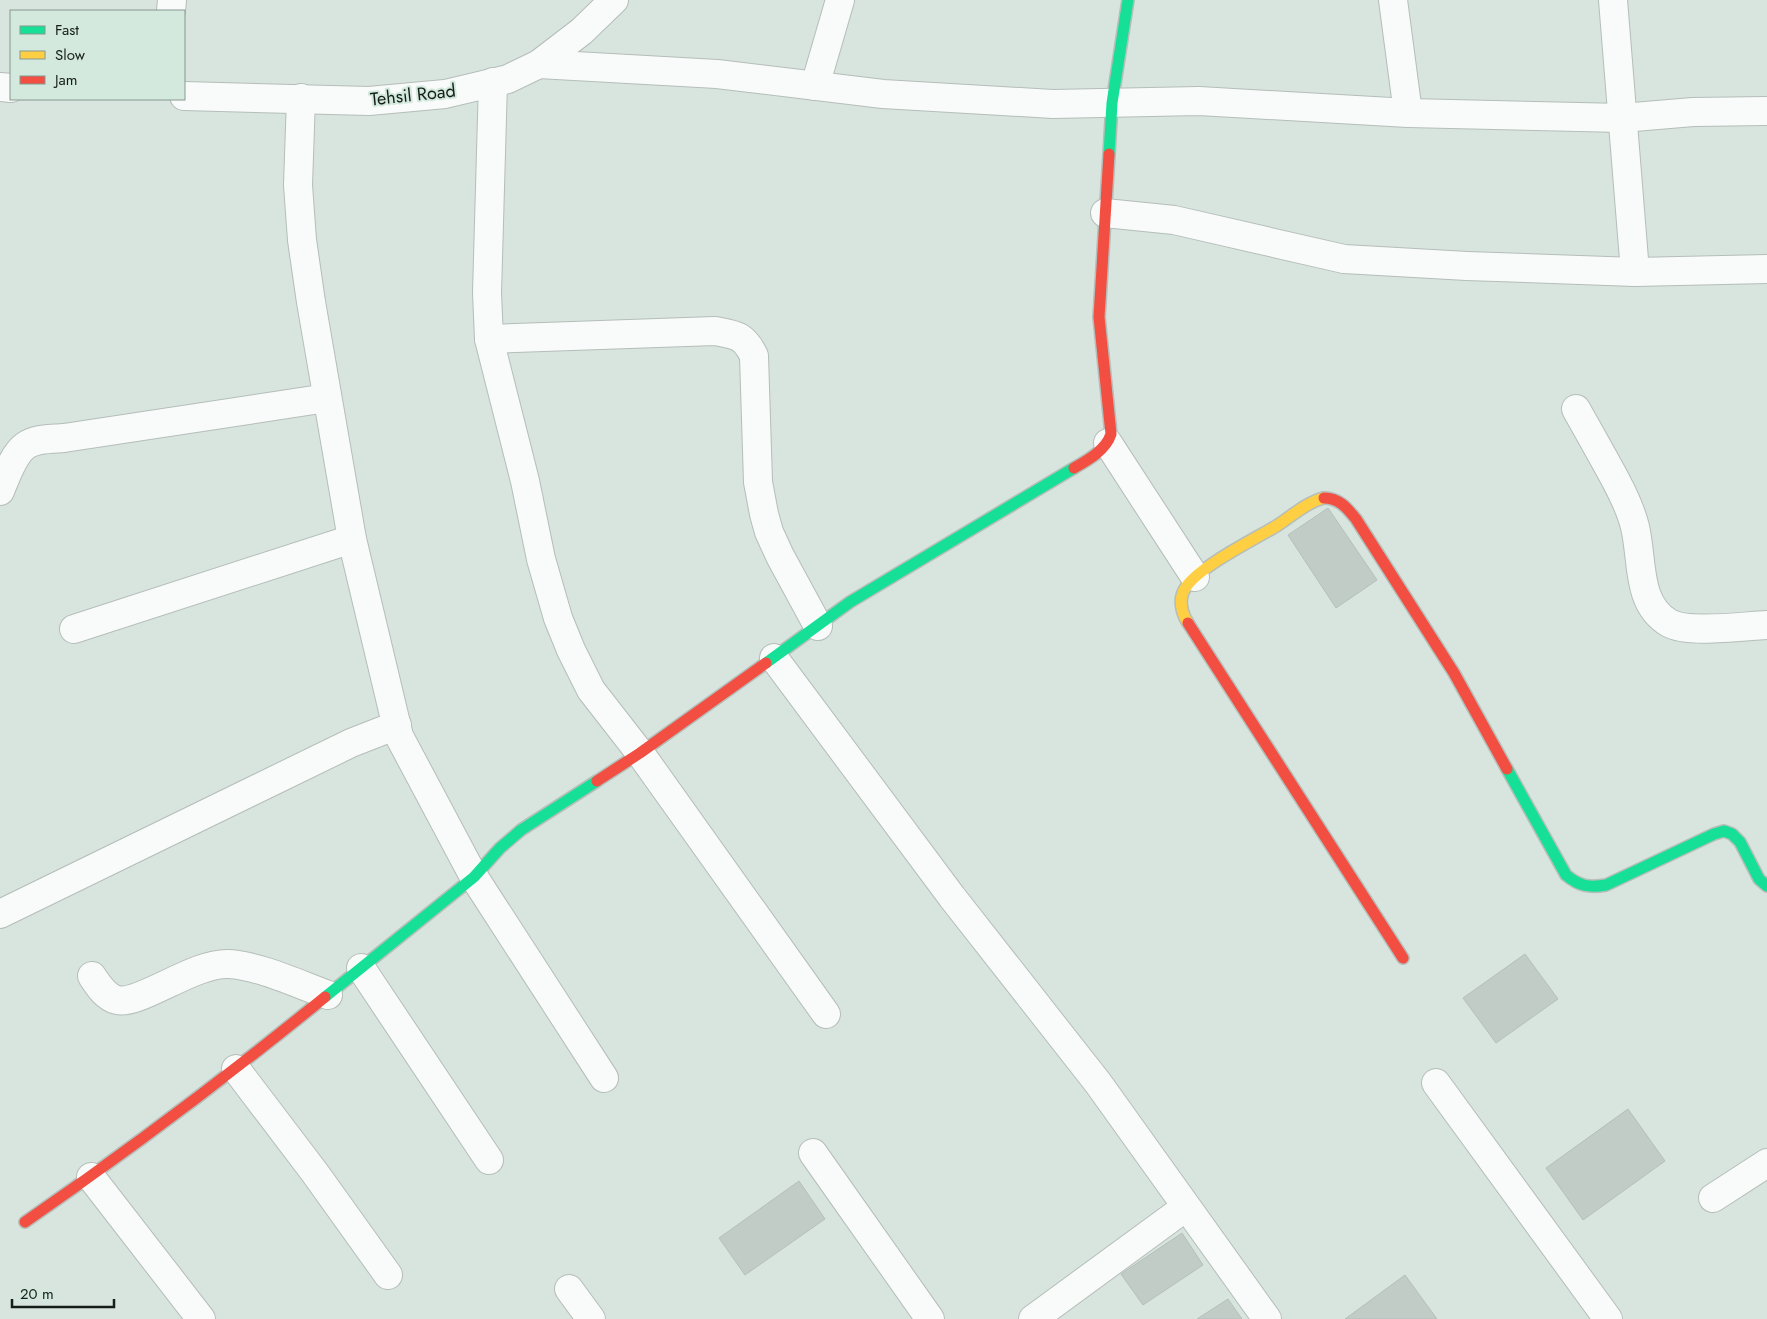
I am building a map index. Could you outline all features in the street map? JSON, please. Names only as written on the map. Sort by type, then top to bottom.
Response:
[{"type":"street","name":"Tehsil Road","points":[[185,96],[369,101],[445,94],[508,78],[539,64],[582,31],[614,0]]},
{"type":"street","points":[[815,86],[840,0]]},
{"type":"street","points":[[25,1222],[91,1177],[236,1069],[474,877],[500,848],[521,830],[640,753],[850,602],[1089,459],[1108,443],[1111,434],[1100,317],[1112,103],[1128,0]]},
{"type":"street","points":[[1393,0],[1408,113]]},
{"type":"street","points":[[1613,0],[1635,272]]},
{"type":"street","points":[[539,64],[717,74],[902,95],[1053,104],[1199,101],[1408,113],[1622,118],[1692,112],[1767,111]]},
{"type":"street","points":[[493,82],[487,293],[489,338],[525,481],[541,559],[558,618],[571,650],[591,690],[640,753],[826,1014]]},
{"type":"street","points":[[300,98],[298,185],[302,240],[352,539],[400,736],[413,764],[474,877],[604,1078]]},
{"type":"street","points":[[1105,213],[1174,220],[1344,259],[1467,266],[1635,272],[1767,269]]},
{"type":"street","points":[[489,338],[715,331],[738,336],[748,344],[754,356],[758,482],[764,514],[769,532],[780,556],[818,626]]},
{"type":"street","points":[[0,490],[17,456],[26,445],[42,440],[327,398]]},
{"type":"street","points":[[1576,409],[1628,505],[1635,526],[1640,552],[1643,589],[1649,602],[1659,615],[1670,624],[1681,628],[1767,625]]},
{"type":"street","points":[[1108,443],[1195,577]]},
{"type":"street","points":[[1403,958],[1180,608],[1183,589],[1195,577],[1314,503],[1326,498],[1336,499],[1356,519],[1454,673],[1566,875],[1579,886],[1592,888],[1606,885],[1724,831],[1732,834],[1740,842],[1759,879],[1767,886]]},
{"type":"street","points":[[74,629],[352,539]]},
{"type":"street","points":[[774,658],[952,897],[1098,1083],[1266,1319]]},
{"type":"street","points":[[0,914],[351,743],[397,725]]},
{"type":"street","points":[[92,976],[107,995],[117,1000],[130,1000],[196,970],[227,964],[244,966],[328,995]]},
{"type":"street","points":[[361,968],[489,1160]]},
{"type":"street","points":[[236,1069],[315,1173],[388,1275]]},
{"type":"street","points":[[1436,1083],[1608,1319]]},
{"type":"street","points":[[813,1153],[930,1319]]},
{"type":"street","points":[[1713,1198],[1767,1163]]},
{"type":"street","points":[[91,1177],[201,1319]]},
{"type":"street","points":[[1034,1319],[1186,1207]]},
{"type":"street","points":[[569,1289],[590,1319]]},
{"type":"building","points":[[1328,508],[1377,580],[1336,608],[1288,535]]},
{"type":"building","points":[[1525,954],[1558,999],[1496,1043],[1463,998]]},
{"type":"building","points":[[1628,1109],[1665,1161],[1583,1220],[1546,1168]]},
{"type":"building","points":[[799,1181],[825,1219],[745,1275],[719,1238]]},
{"type":"building","points":[[1182,1233],[1203,1265],[1143,1305],[1121,1274]]},
{"type":"building","points":[[1405,1275],[1437,1319],[1345,1319]]},
{"type":"building","points":[[1228,1299],[1242,1319],[1197,1319]]},
{"type":"traffic: fast","points":[[1109,154],[1112,103],[1128,0]]},
{"type":"traffic: fast","points":[[766,663],[850,602],[1074,468]]},
{"type":"traffic: fast","points":[[1507,769],[1566,875],[1575,882],[1589,886],[1606,885],[1724,831],[1732,834],[1740,842],[1759,879],[1767,886]]},
{"type":"traffic: fast","points":[[325,997],[474,877],[500,848],[521,830],[597,781]]},
{"type":"traffic: slow","points":[[1188,623],[1182,610],[1181,600],[1186,587],[1193,579],[1229,553],[1278,525],[1306,506],[1324,498]]},
{"type":"traffic: jam","points":[[1074,468],[1101,450],[1111,434],[1099,317],[1109,154]]},
{"type":"traffic: jam","points":[[1324,498],[1338,502],[1356,519],[1454,673],[1507,769]]},
{"type":"traffic: jam","points":[[1188,623],[1403,958]]},
{"type":"traffic: jam","points":[[597,781],[640,753],[766,663]]},
{"type":"traffic: jam","points":[[25,1222],[102,1168],[252,1056],[325,997]]}]
